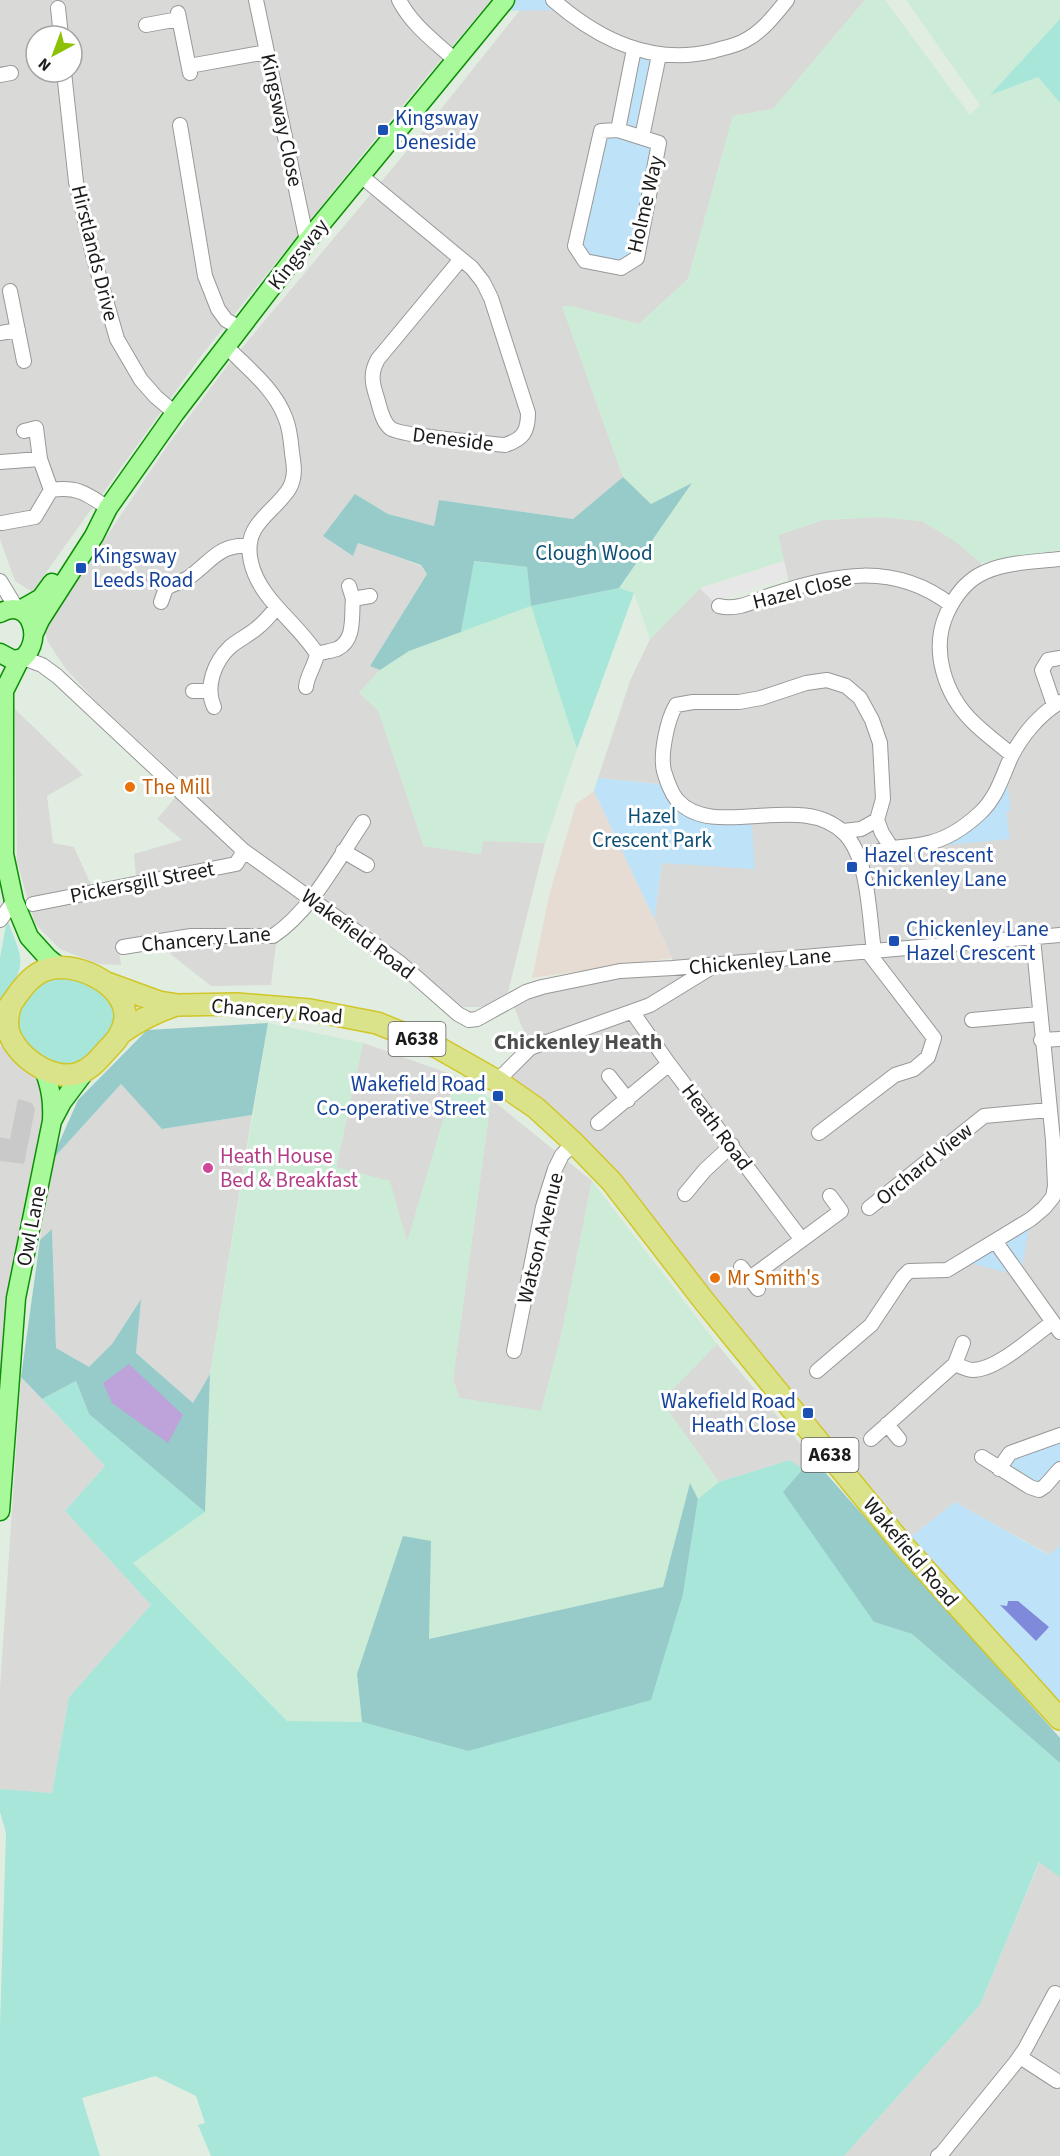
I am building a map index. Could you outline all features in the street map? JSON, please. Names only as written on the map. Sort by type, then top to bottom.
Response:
[{"type":"highway","points":[[59,967],[42,971],[28,981],[5,1012],[8,1018],[8,1028],[15,1045],[44,1070],[63,1076],[86,1070]]},
{"type":"highway","name":"A638","points":[[59,967],[81,972],[107,983]]},
{"type":"highway","points":[[107,983],[120,996],[124,1006],[125,1015],[121,1033]]},
{"type":"highway","name":"Chancery Road","points":[[107,983],[159,1002],[178,1005],[237,1004],[310,1010],[377,1023],[437,1047],[497,1081],[536,1108],[612,1182]]},
{"type":"highway","name":"Chancery Road","points":[[121,1033],[139,1020],[178,1005]]},
{"type":"highway","name":"A638","points":[[86,1070],[118,1039],[121,1033]]},
{"type":"highway","points":[[0,1046],[23,1052]]},
{"type":"highway","name":"Wakefield Road","points":[[612,1182],[704,1301],[902,1544],[1060,1719]]},
{"type":"main road","name":"Kingsway","points":[[3,708],[4,691],[10,675],[32,646],[40,620],[94,536],[106,513],[175,412],[307,241],[505,0]]},
{"type":"main road","name":"Kingsway","points":[[12,611],[41,598],[89,531],[106,513]]},
{"type":"main road","points":[[12,611],[29,618],[34,635]]},
{"type":"main road","points":[[0,652],[13,660],[22,658]]},
{"type":"main road","points":[[0,670],[3,708],[4,854],[14,901],[29,937],[32,965],[28,981]]},
{"type":"main road","points":[[29,937],[59,967]]},
{"type":"main road","name":"Owl Lane","points":[[0,1511],[4,1398],[16,1298],[52,1121],[52,1095],[44,1070]]},
{"type":"main road","name":"Owl Lane","points":[[52,1121],[62,1102],[86,1070]]},
{"type":"street","name":"Kingsway Close","points":[[256,0],[307,241]]},
{"type":"street","points":[[399,0],[422,32],[455,60]]},
{"type":"street","points":[[554,0],[582,23],[619,44],[659,55],[693,56],[744,42],[764,26],[787,0]]},
{"type":"street","points":[[58,8],[60,24]]},
{"type":"street","points":[[146,25],[178,16],[189,70],[267,52]]},
{"type":"street","points":[[618,130],[634,49]]},
{"type":"street","name":"Holme Way","points":[[642,137],[659,55]]},
{"type":"street","name":"Hirstlands Drive","points":[[65,84],[76,182],[93,255],[117,339],[141,380],[156,397],[175,412]]},
{"type":"street","points":[[180,125],[201,257],[211,293],[226,320],[240,328]]},
{"type":"street","name":"Holme Way","points":[[618,130],[659,143],[637,258],[621,268],[585,261],[575,246],[601,131],[618,130]]},
{"type":"street","name":"Deneside","points":[[360,175],[472,268],[483,282],[491,298],[528,412],[528,426],[525,435],[516,442],[505,445],[410,434],[391,429],[384,421],[372,386],[373,368],[378,359],[461,259]]},
{"type":"street","points":[[10,291],[24,361]]},
{"type":"street","points":[[0,333],[18,330]]},
{"type":"street","points":[[226,347],[266,385],[277,402],[285,416],[293,459],[294,476],[289,489],[261,518],[255,528],[249,546],[250,560],[257,579],[277,607],[293,622],[317,654]]},
{"type":"street","points":[[30,429],[51,490]]},
{"type":"street","points":[[0,462],[40,459]]},
{"type":"street","points":[[51,490],[68,488],[80,490],[106,513]]},
{"type":"street","points":[[3,523],[35,517],[51,490]]},
{"type":"street","points":[[161,602],[166,588],[188,578],[214,554],[237,545],[249,546]]},
{"type":"street","points":[[1012,755],[973,722],[956,700],[944,676],[939,643],[942,624],[951,604],[978,575],[1002,566],[1060,559]]},
{"type":"street","name":"Hazel Close","points":[[718,606],[735,608],[790,589],[832,578],[868,574],[899,579],[920,586],[951,604]]},
{"type":"street","points":[[154,578],[166,588]]},
{"type":"street","points":[[0,581],[12,611]]},
{"type":"street","points":[[317,654],[338,649],[350,636],[351,592],[370,596]]},
{"type":"street","points":[[214,707],[209,691],[215,671],[224,654],[230,646],[258,628],[277,607]]},
{"type":"street","points":[[34,635],[39,650],[57,676]]},
{"type":"street","points":[[306,687],[317,654]]},
{"type":"street","points":[[22,658],[42,665],[57,676]]},
{"type":"street","points":[[861,859],[891,847],[930,843],[970,821],[992,799],[1012,755],[1029,729],[1057,704],[1042,670],[1048,660],[1060,658]]},
{"type":"street","name":"Wakefield Road","points":[[57,676],[244,850],[400,963],[458,1014],[469,1020]]},
{"type":"street","points":[[819,1133],[895,1075],[914,1070],[928,1057],[934,1038],[871,952],[861,859],[853,843],[843,831],[823,820],[795,814],[719,817],[706,815],[682,805],[668,785],[662,762],[671,714],[676,705],[693,702],[739,702],[761,698],[806,683],[828,680],[846,686],[860,698],[872,720],[880,743],[883,799],[877,820],[891,847]]},
{"type":"street","points":[[193,691],[209,691]]},
{"type":"street","points":[[843,831],[861,828],[877,820]]},
{"type":"street","name":"Chancery Lane","points":[[123,947],[191,936],[273,936],[282,930],[310,899],[363,822]]},
{"type":"street","name":"Pickersgill Street","points":[[33,904],[236,864],[244,850]]},
{"type":"street","points":[[343,851],[367,865]]},
{"type":"street","points":[[0,920],[14,901]]},
{"type":"street","name":"Chickenley Lane","points":[[469,1020],[485,1016],[526,992],[621,971],[1060,935]]},
{"type":"street","points":[[817,1371],[871,1325],[909,1271],[947,1270],[1031,1219],[1053,1197],[1055,1186],[1033,938]]},
{"type":"street","points":[[497,1081],[530,1048],[633,1013],[663,998],[720,963]]},
{"type":"street","points":[[673,968],[675,989]]},
{"type":"street","name":"Heath Road","points":[[633,1013],[802,1240]]},
{"type":"street","points":[[972,1020],[1039,1014]]},
{"type":"street","points":[[1041,1040],[1060,1039]]},
{"type":"street","points":[[598,1123],[669,1064]]},
{"type":"street","points":[[609,1076],[628,1100]]},
{"type":"street","name":"Orchard View","points":[[869,1208],[984,1116],[1049,1110]]},
{"type":"street","name":"Watson Avenue","points":[[520,1343],[543,1207],[555,1169],[562,1155],[574,1143]]},
{"type":"street","points":[[685,1194],[705,1170],[732,1145]]},
{"type":"street","points":[[693,1161],[705,1170]]},
{"type":"street","points":[[750,1278],[841,1211],[830,1196]]},
{"type":"street","points":[[955,1364],[971,1371],[983,1368],[998,1362],[1057,1327],[995,1241]]},
{"type":"street","points":[[871,1439],[955,1364],[963,1343]]},
{"type":"street","points":[[887,1424],[899,1439]]},
{"type":"street","points":[[999,1469],[1010,1453],[1060,1436]]},
{"type":"street","points":[[982,1457],[999,1469],[1039,1490],[1046,1486],[1060,1469]]},
{"type":"street","points":[[938,2156],[942,2154],[1020,2057],[1055,1993]]},
{"type":"street","points":[[1020,2057],[1057,2081]]},
{"type":"shaded area","points":[[0,0],[491,0],[388,123],[201,356],[32,592],[15,581],[0,539]]},
{"type":"shaded area","points":[[528,0],[865,0],[773,109],[733,116],[688,279],[639,324],[570,306],[562,306],[623,477],[573,519],[440,500],[434,526],[388,514],[355,494],[353,556],[357,542],[421,566],[427,574],[370,666],[380,670],[359,693],[378,710],[424,846],[480,854],[483,841],[545,843],[507,996],[484,1007],[463,1007],[407,960],[324,899],[276,944],[271,985],[211,986],[159,945],[119,950],[121,965],[98,964],[60,949],[35,924],[17,862],[15,709],[83,775],[47,796],[53,843],[74,847],[92,887],[136,877],[134,854],[182,840],[157,819],[186,785],[94,699],[65,668],[48,642],[44,629],[170,442],[231,361],[421,134]]},
{"type":"shaded area","points":[[1060,19],[1060,103],[1038,77],[990,95]]},
{"type":"shaded area","points":[[881,517],[922,521],[955,541],[981,563],[978,575],[1060,559],[1060,1545],[1050,1555],[955,1502],[902,1544],[612,1182],[497,1081],[530,1048],[512,1001],[526,992],[672,968],[672,958],[654,919],[662,863],[754,868],[753,861],[706,815],[668,785],[598,778],[630,681],[650,639],[700,588],[718,606],[790,588],[778,535],[823,520]]},
{"type":"shaded area","points":[[473,561],[527,567],[531,606],[461,632]]},
{"type":"shaded area","points":[[784,561],[788,577],[714,602],[700,588]]},
{"type":"shaded area","points":[[619,588],[634,593],[577,749],[531,606]]},
{"type":"shaded area","points":[[594,791],[672,958],[532,978],[550,892],[576,804]]},
{"type":"shaded area","points":[[7,919],[20,961],[16,978],[0,999],[0,958]]},
{"type":"shaded area","points":[[81,972],[125,1015],[79,1074],[23,1052],[10,1007],[28,981]]},
{"type":"shaded area","points":[[363,1043],[456,1076],[408,1244],[336,1168]]},
{"type":"shaded area","points":[[0,1046],[23,1052],[72,1075],[62,1102],[0,1398],[0,1161],[24,1164],[10,1139],[0,1137]]},
{"type":"shaded area","points":[[121,1084],[163,1129],[252,1115],[210,1374],[193,1403],[136,1353],[140,1300],[112,1344],[89,1368],[56,1348],[52,1229],[40,1240],[51,1161]]},
{"type":"shaded area","points":[[18,1099],[32,1103],[35,1109],[24,1164],[0,1161],[0,1137],[10,1139]]},
{"type":"shaded area","points":[[491,1099],[592,1181],[562,1332],[541,1412],[459,1398],[453,1379]]},
{"type":"shaded area","points":[[717,1344],[807,1452],[803,1469],[790,1460],[719,1482],[661,1401]]},
{"type":"shaded area","points":[[129,1364],[183,1415],[168,1443],[112,1403],[103,1383]]},
{"type":"shaded area","points":[[21,1377],[105,1466],[65,1511],[151,1605],[69,1697],[52,1793],[0,1789],[0,1688]]},
{"type":"shaded area","points":[[76,1381],[89,1414],[205,1512],[133,1563],[287,1721],[362,1722],[468,1751],[683,1594],[698,1499],[719,1482],[790,1460],[803,1469],[874,1622],[912,1634],[1060,1763],[1060,1877],[1039,1862],[980,2005],[844,2156],[211,2156],[198,2125],[205,2123],[196,2096],[155,2076],[82,2098],[100,2156],[0,2156],[0,2026],[6,1833],[0,1812],[0,1789],[52,1793],[69,1697],[151,1605],[65,1511],[105,1466],[42,1399]]},
{"type":"shaded area","points":[[1008,1601],[1018,1601],[1049,1627],[1036,1641],[1000,1605],[1007,1606]]},
{"type":"shaded area","points":[[1040,1861],[1060,1877],[1060,2156],[844,2156],[980,2005]]},
{"type":"green space","points":[[505,0],[563,0],[564,10],[496,11]]},
{"type":"green space","points":[[865,0],[885,0],[970,115],[980,105],[906,0],[1060,0],[1060,19],[991,94],[1038,77],[1060,103],[1060,550],[981,563],[952,539],[922,521],[881,517],[823,520],[778,535],[784,561],[700,588],[650,639],[634,593],[619,588],[691,485],[651,504],[623,477],[562,306],[570,306],[639,324],[688,279],[733,116],[773,109]]},
{"type":"green space","points":[[634,49],[659,55],[642,136],[659,143],[637,258],[621,268],[585,261],[575,246],[601,131],[618,130]]},
{"type":"green space","name":"Clough Wood","points":[[623,477],[651,504],[692,483],[619,588],[531,606],[527,567],[474,561],[461,632],[409,651],[380,670],[370,666],[427,574],[421,565],[358,543],[353,556],[323,536],[355,494],[388,514],[434,526],[439,500],[573,519]]},
{"type":"green space","points":[[531,606],[577,749],[545,843],[483,841],[481,854],[424,846],[378,710],[359,693],[380,670],[409,651]]},
{"type":"green space","name":"Hazel Crescent Park","points":[[598,778],[668,785],[682,805],[751,816],[755,869],[662,863],[654,919],[594,791]]},
{"type":"green space","points":[[1007,783],[1011,809],[1006,813],[1010,839],[938,846]]},
{"type":"green space","points":[[268,1023],[363,1043],[336,1167],[390,1181],[407,1242],[456,1076],[491,1099],[453,1379],[459,1398],[541,1411],[562,1332],[592,1181],[717,1344],[661,1401],[719,1482],[698,1499],[690,1484],[663,1587],[428,1639],[431,1541],[357,1674],[362,1722],[287,1721],[132,1563],[205,1512],[210,1374]]},
{"type":"green space","points":[[268,1023],[252,1115],[162,1129],[121,1084],[51,1161],[78,1100],[147,1030]]},
{"type":"green space","points":[[1031,1219],[1020,1276],[962,1261]]},
{"type":"green space","points":[[52,1229],[56,1348],[89,1367],[112,1344],[141,1299],[136,1353],[193,1403],[210,1374],[205,1512],[89,1414],[76,1381],[42,1399],[21,1377],[40,1240]]},
{"type":"green space","points":[[1060,1435],[1060,1469],[1045,1486],[999,1469],[1010,1453]]},
{"type":"green space","points":[[807,1452],[1060,1738],[1060,1763],[912,1634],[874,1622],[783,1492],[803,1469]]},
{"type":"green space","points":[[690,1483],[698,1499],[683,1594],[651,1700],[468,1751],[362,1722],[357,1674],[403,1536],[431,1541],[429,1639],[663,1587]]},
{"type":"green space","points":[[955,1502],[1049,1555],[1060,1545],[1060,1719],[902,1544]]},
{"type":"place","name":"Kingsway Deneside","points":[[383,130]]},
{"type":"place","name":"Kingsway Leeds Road","points":[[81,568]]},
{"type":"place","name":"The Mill","points":[[130,787]]},
{"type":"place","name":"Hazel Crescent Chickenley Lane","points":[[852,867]]},
{"type":"place","name":"Chickenley Lane Hazel Crescent","points":[[894,941]]},
{"type":"place","name":"Wakefield Road Co-operative Street","points":[[498,1096]]},
{"type":"place","name":"Heath House Bed & Breakfast","points":[[208,1168]]},
{"type":"place","name":"Mr Smith's","points":[[715,1278]]},
{"type":"place","name":"Wakefield Road Heath Close","points":[[808,1413]]},
{"type":"district","name":"Chickenley Heath","points":[[578,1042]]}]
